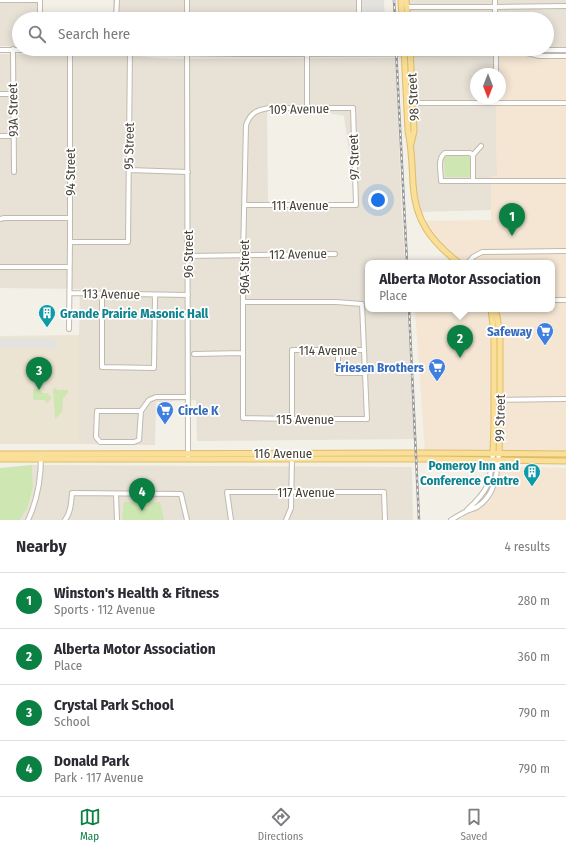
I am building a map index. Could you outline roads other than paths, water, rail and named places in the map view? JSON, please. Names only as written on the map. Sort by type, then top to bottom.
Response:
[{"type":"main road","points":[[402,0],[402,12]]},
{"type":"main road","points":[[406,0],[408,12]]},
{"type":"main road","name":"98 Street","points":[[407,56],[410,103]]},
{"type":"main road","points":[[410,103],[408,131],[411,144],[414,199],[423,224],[434,240],[455,260]]},
{"type":"main road","name":"99 Street","points":[[491,312],[500,425],[499,453]]},
{"type":"main road","name":"99 Street","points":[[493,453],[500,335],[495,312]]},
{"type":"main road","name":"116 Avenue","points":[[0,459],[188,453],[566,462]]},
{"type":"main road","points":[[425,453],[426,459]]},
{"type":"main road","name":"116 Avenue","points":[[0,454],[41,457],[188,460],[425,453],[566,454]]},
{"type":"street","points":[[0,0],[40,0],[40,12]]},
{"type":"street","points":[[116,12],[117,0]]},
{"type":"street","points":[[187,0],[188,12]]},
{"type":"street","points":[[359,0],[359,12]]},
{"type":"street","points":[[495,0],[495,12]]},
{"type":"street","points":[[408,7],[566,6]]},
{"type":"street","points":[[0,50],[12,50]]},
{"type":"street","points":[[554,50],[566,50]]},
{"type":"street","name":"93A Street","points":[[13,56],[14,172]]},
{"type":"street","name":"94 Street","points":[[70,56],[70,293]]},
{"type":"street","name":"95 Street","points":[[70,242],[128,242],[130,56]]},
{"type":"street","name":"96 Street","points":[[187,56],[188,460]]},
{"type":"street","points":[[307,56],[308,108]]},
{"type":"street","points":[[496,56],[496,68]]},
{"type":"street","points":[[539,56],[566,56]]},
{"type":"street","points":[[0,94],[13,94]]},
{"type":"street","points":[[410,103],[470,103]]},
{"type":"street","points":[[506,103],[566,103]]},
{"type":"street","name":"109 Avenue","points":[[249,117],[258,110],[270,108],[352,108]]},
{"type":"street","name":"97 Street","points":[[352,108],[356,206]]},
{"type":"street","name":"96A Street","points":[[243,418],[243,255],[246,125],[249,117]]},
{"type":"street","points":[[0,136],[14,136]]},
{"type":"street","points":[[473,155],[481,146]]},
{"type":"street","points":[[473,155],[470,153],[443,154],[440,158],[441,181],[566,181]]},
{"type":"street","points":[[473,155],[473,180]]},
{"type":"street","points":[[129,170],[188,172]]},
{"type":"street","name":"111 Avenue","points":[[244,205],[356,206]]},
{"type":"street","points":[[0,219],[70,218]]},
{"type":"street","points":[[470,260],[479,253],[486,252],[566,251]]},
{"type":"street","name":"112 Avenue","points":[[188,256],[335,254]]},
{"type":"street","points":[[0,267],[70,267]]},
{"type":"street","name":"113 Avenue","points":[[69,329],[70,293],[188,295]]},
{"type":"street","points":[[102,294],[102,367],[154,368],[155,295]]},
{"type":"street","points":[[555,300],[566,300]]},
{"type":"street","points":[[244,302],[336,302],[362,304],[366,373],[338,373],[338,350]]},
{"type":"street","name":"114 Avenue","points":[[292,419],[292,350],[364,350]]},
{"type":"street","points":[[194,354],[243,353]]},
{"type":"street","name":"115 Avenue","points":[[243,418],[368,419],[366,373]]},
{"type":"street","points":[[141,411],[97,411],[96,437],[100,442],[134,442],[139,440],[141,411],[149,400],[156,397],[188,397]]},
{"type":"street","points":[[497,400],[566,399]]},
{"type":"street","name":"99 Street","points":[[465,512],[476,503],[487,488],[493,453]]},
{"type":"street","name":"99 Street","points":[[451,520],[479,506],[491,494],[495,484],[499,453]]},
{"type":"street","points":[[286,520],[290,508],[292,456]]},
{"type":"street","points":[[28,520],[38,495],[41,457]]},
{"type":"street","name":"117 Avenue","points":[[231,520],[227,492],[384,492],[385,520]]},
{"type":"street","points":[[65,520],[71,506],[72,493],[181,494],[187,520]]},
{"type":"street","points":[[116,494],[116,520]]},
{"type":"railway","points":[[394,0],[395,12]]},
{"type":"railway","points":[[396,56],[407,260]]},
{"type":"railway","points":[[409,312],[419,520]]},
{"type":"place","name":"Winston's Health & Fitness","points":[[512,236]]},
{"type":"place","name":"Grande Prairie Masonic Hall","points":[[47,328]]},
{"type":"place","name":"Safeway","points":[[545,346]]},
{"type":"place","name":"Alberta Motor Association","points":[[460,358]]},
{"type":"place","name":"Friesen Brothers","points":[[437,382]]},
{"type":"place","name":"Crystal Park School","points":[[39,390]]},
{"type":"place","name":"Circle K","points":[[165,425]]},
{"type":"place","name":"Pomeroy Inn and Conference Centre","points":[[532,487]]},
{"type":"place","name":"Donald Park","points":[[142,511]]}]
